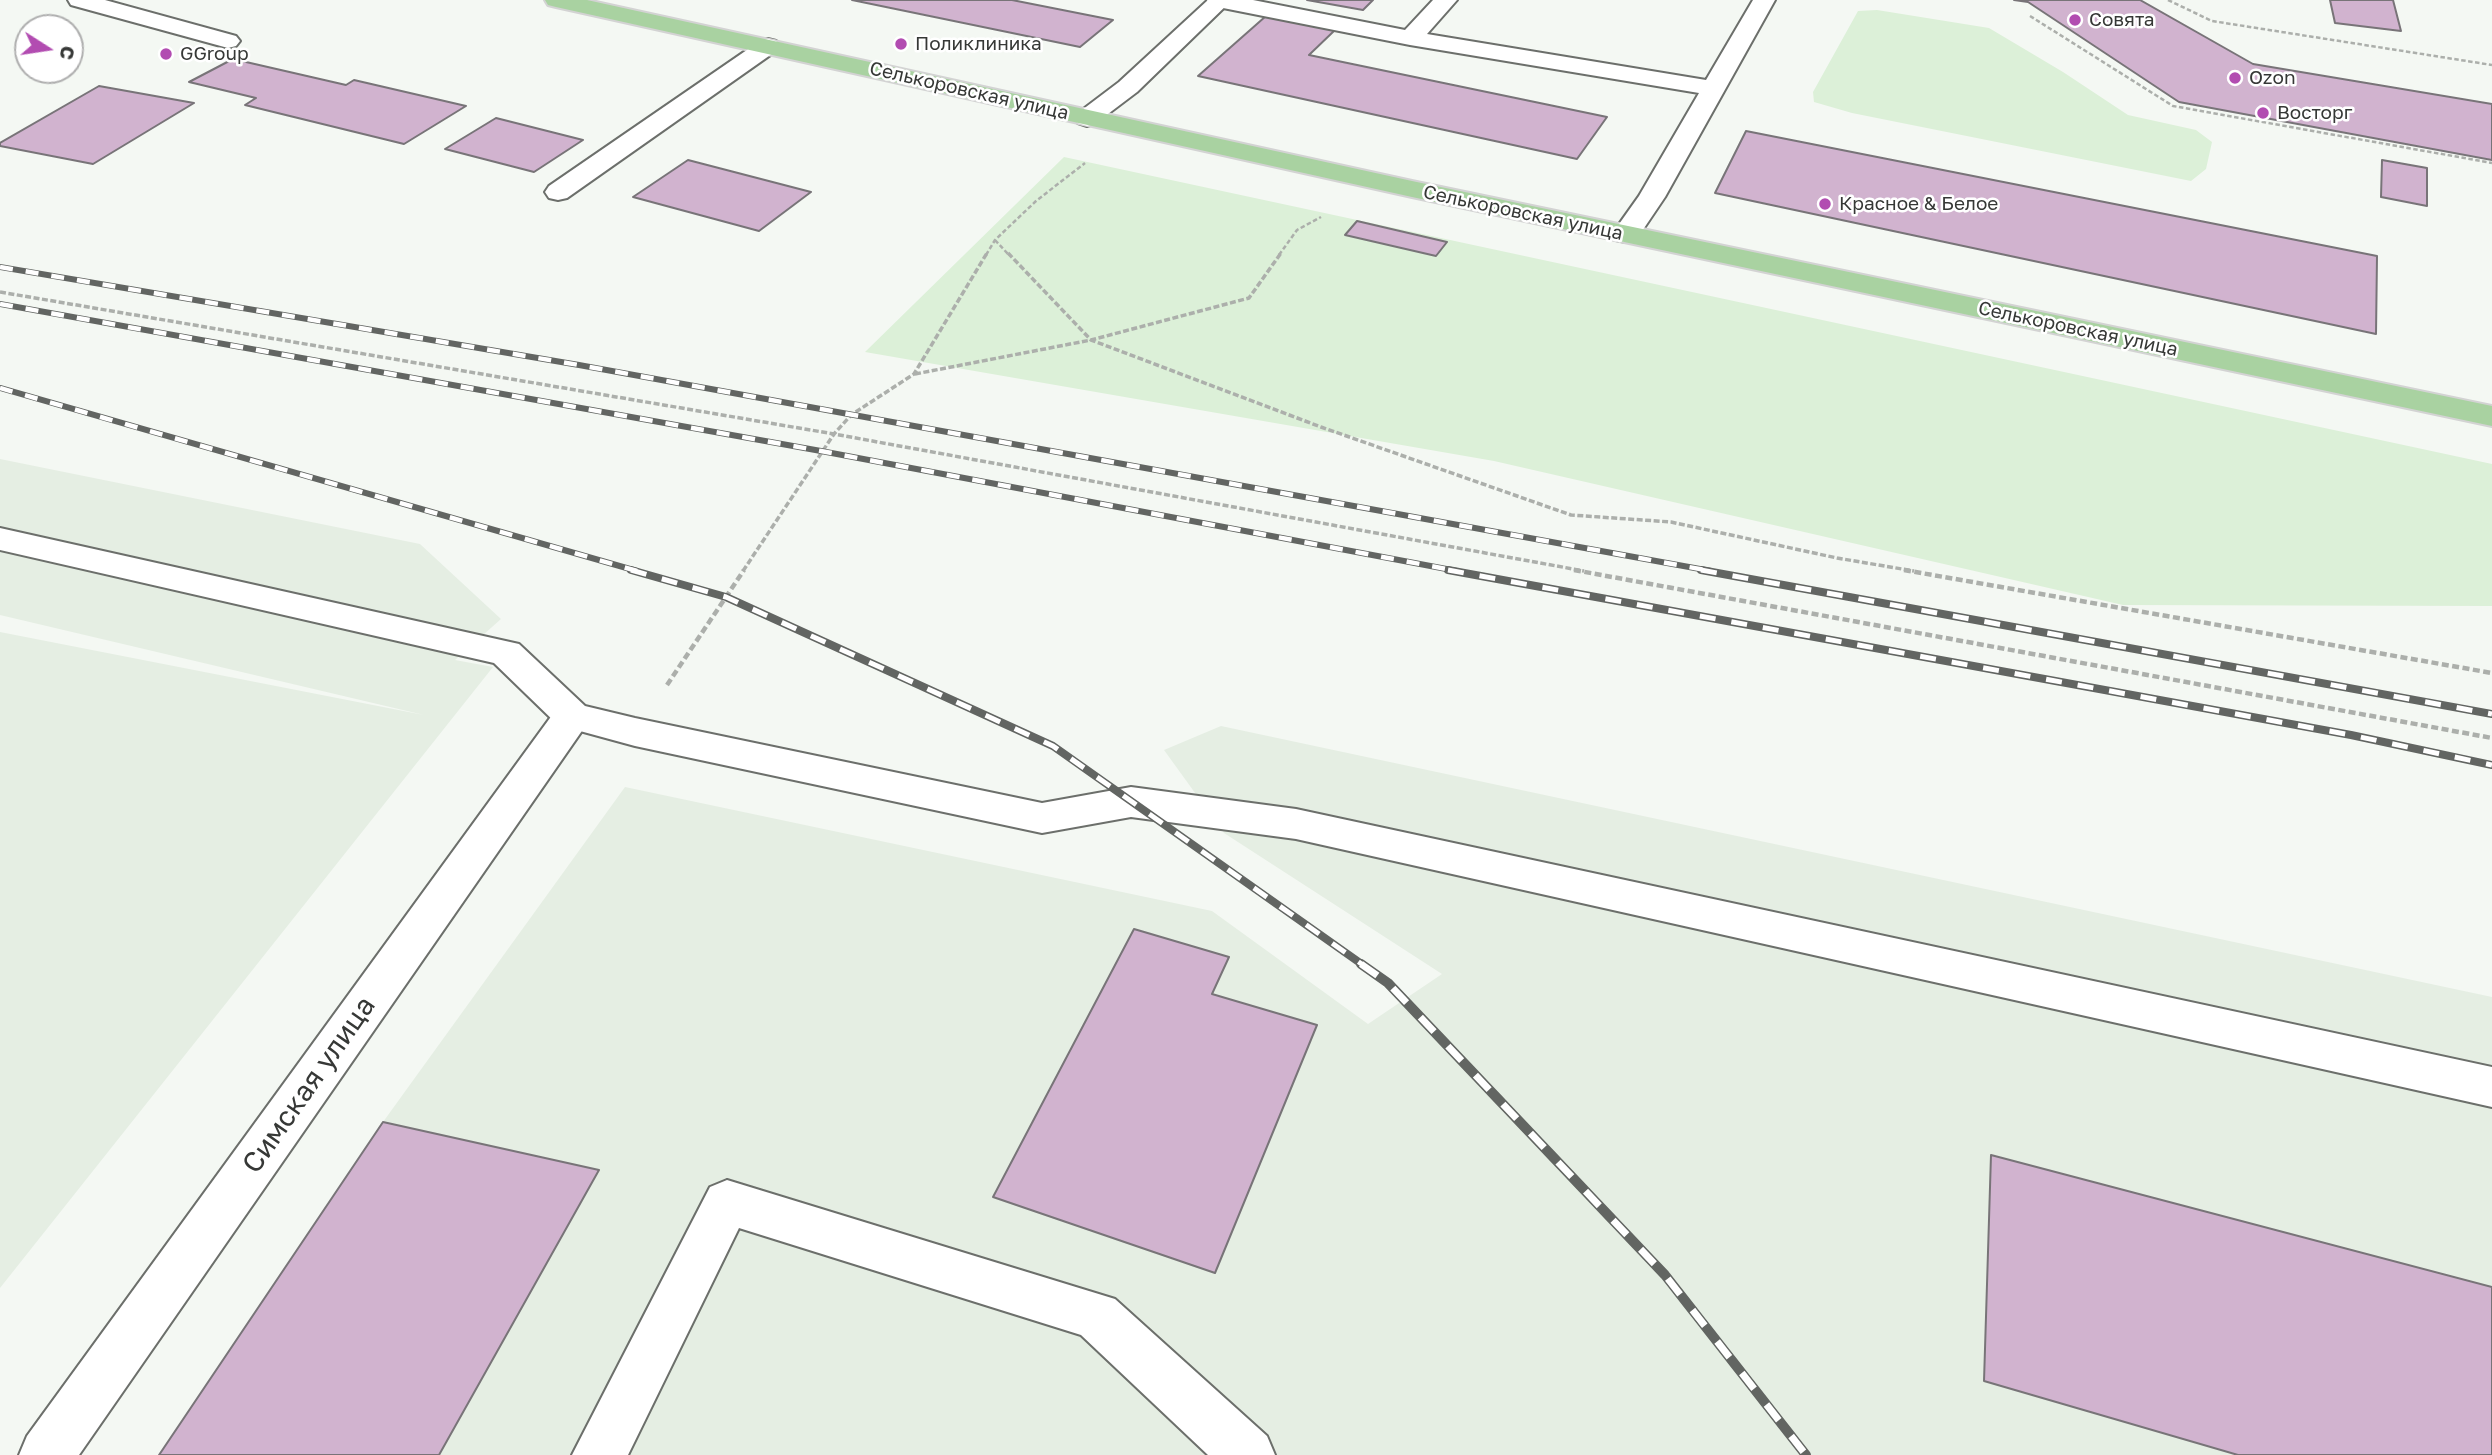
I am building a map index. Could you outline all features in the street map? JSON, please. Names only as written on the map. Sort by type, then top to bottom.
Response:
[{"type":"main road","name":"Селькоровская улица","points":[[556,0],[1127,127],[2492,416]]},
{"type":"street","points":[[79,0],[228,41]]},
{"type":"street","points":[[1087,118],[1128,87],[1220,0],[1410,38],[1712,88]]},
{"type":"street","points":[[1410,38],[1446,0]]},
{"type":"street","points":[[1626,234],[1652,197],[1764,0]]},
{"type":"street","points":[[558,192],[768,46]]},
{"type":"street","points":[[0,539],[506,653],[572,716],[635,732],[1042,818],[1131,802],[1296,824],[2492,1087]]},
{"type":"street","name":"Симская улица","points":[[46,1455],[572,716]]},
{"type":"street","points":[[599,1455],[727,1202],[1097,1316],[1248,1455]]},
{"type":"path","points":[[2168,0],[2212,21],[2492,65]]},
{"type":"path","points":[[2030,16],[2173,106],[2492,163]]},
{"type":"path","points":[[914,374],[995,240],[1036,201],[1127,127]]},
{"type":"path","points":[[635,732],[834,434],[851,415],[914,374],[1091,340],[1249,298],[1297,230],[1329,212]]},
{"type":"path","points":[[995,240],[1091,340],[1321,427],[1571,515],[1671,522],[1837,558],[2492,673]]},
{"type":"path","points":[[0,292],[834,434],[2492,738]]},
{"type":"shaded area","points":[[0,459],[420,544],[501,619],[455,660],[493,667],[0,1288],[0,632],[424,715],[0,615]]},
{"type":"shaded area","points":[[1221,726],[2492,997],[2492,1455],[159,1455],[383,1122],[625,787],[1212,911],[1368,1024],[1442,974],[1224,833],[1164,750]]},
{"type":"green space","points":[[1877,10],[1989,28],[2128,115],[2196,130],[2212,142],[2206,169],[2191,181],[1852,113],[1814,102],[1813,92],[1858,11]]},
{"type":"green space","points":[[1064,157],[2492,464],[2492,606],[2123,605],[1494,461],[865,352]]},
{"type":"building","points":[[852,0],[1012,0],[1113,20],[1080,47]]},
{"type":"building","points":[[1307,0],[1373,0],[1363,10]]},
{"type":"building","points":[[2014,0],[2140,0],[2253,64],[2492,104],[2492,160],[2179,102],[2028,2]]},
{"type":"building","points":[[2330,0],[2393,0],[2401,31],[2335,23]]},
{"type":"building","points":[[1266,16],[1335,30],[1309,55],[1607,117],[1577,159],[1198,76]]},
{"type":"building","points":[[233,59],[346,85],[354,80],[466,106],[404,144],[245,105],[256,98],[189,82]]},
{"type":"building","points":[[99,86],[194,103],[93,164],[0,146],[0,143]]},
{"type":"building","points":[[496,118],[583,140],[534,172],[445,149]]},
{"type":"building","points":[[1746,131],[2377,256],[2376,334],[1715,193]]},
{"type":"building","points":[[688,160],[811,192],[759,231],[633,197]]},
{"type":"building","points":[[2382,160],[2427,168],[2427,206],[2381,197]]},
{"type":"building","points":[[1357,221],[1447,242],[1436,256],[1345,235]]},
{"type":"building","points":[[1134,929],[1229,957],[1212,994],[1317,1025],[1215,1273],[993,1197]]},
{"type":"building","points":[[383,1122],[599,1170],[439,1455],[159,1455]]},
{"type":"building","points":[[1991,1155],[2492,1287],[2492,1455],[2238,1455],[1984,1381]]},
{"type":"railway","points":[[0,267],[579,365],[1711,571]]},
{"type":"railway","points":[[0,304],[821,451],[1457,571]]},
{"type":"railway","points":[[0,388],[637,571]]},
{"type":"railway","points":[[631,570],[726,597],[1053,746],[1363,965]]},
{"type":"railway","points":[[1448,570],[2351,735],[2492,765]]},
{"type":"railway","points":[[1701,570],[2492,714]]},
{"type":"railway","points":[[1361,964],[1388,983],[1665,1275],[1806,1455]]},
{"type":"place","name":"Совята","points":[[2075,20]]},
{"type":"place","name":"Поликлиника","points":[[901,44]]},
{"type":"place","name":"GGroup","points":[[166,54]]},
{"type":"place","name":"Ozon","points":[[2235,78]]},
{"type":"place","name":"Восторг","points":[[2263,113]]},
{"type":"place","name":"Красное & Белое","points":[[1825,204]]}]
